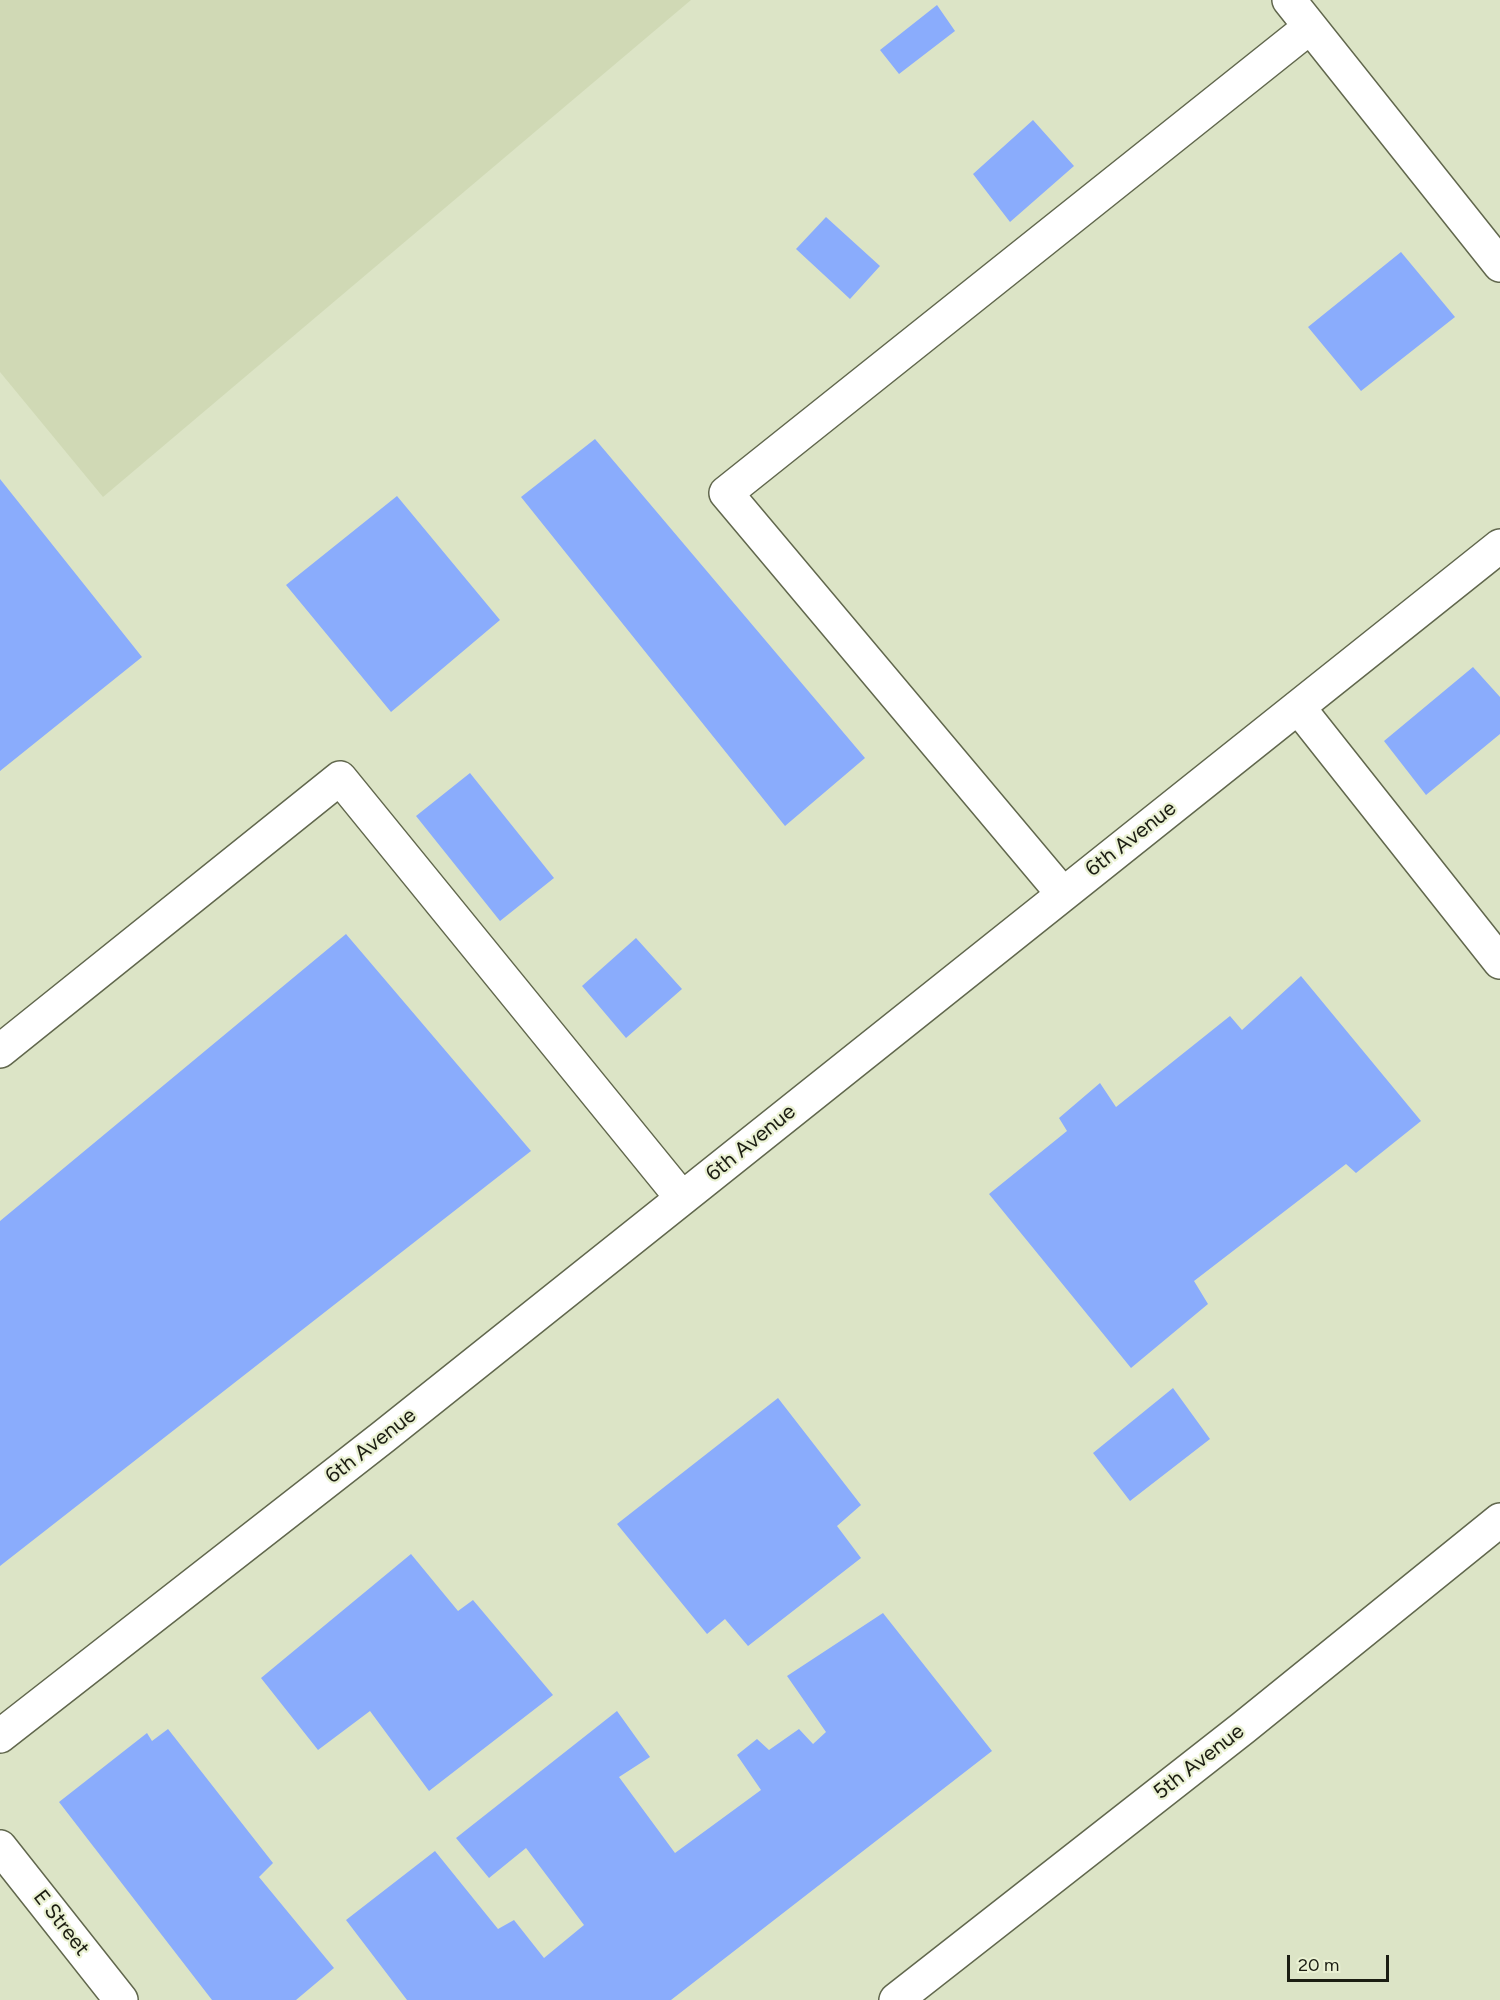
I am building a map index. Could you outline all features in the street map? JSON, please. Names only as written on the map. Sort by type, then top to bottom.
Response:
[{"type":"street","points":[[1289,0],[1500,265]]},
{"type":"street","points":[[1062,894],[726,493],[1310,27]]},
{"type":"street","name":"6th Avenue","points":[[0,1736],[383,1437],[1500,546]]},
{"type":"street","points":[[1298,707],[1500,962]]},
{"type":"street","points":[[0,1051],[340,778],[682,1198]]},
{"type":"street","name":"5th Avenue","points":[[896,2000],[1243,1728],[1500,1520]]},
{"type":"street","name":"E Street","points":[[0,1847],[121,2000]]},
{"type":"shaded area","points":[[0,0],[691,0],[103,497],[0,372]]},
{"type":"building","points":[[937,5],[955,31],[899,74],[880,50]]},
{"type":"building","points":[[1033,120],[1074,166],[1010,222],[973,174]]},
{"type":"building","points":[[826,217],[880,266],[850,299],[796,249]]},
{"type":"building","points":[[1401,252],[1455,317],[1361,391],[1308,327]]},
{"type":"building","points":[[595,439],[865,758],[785,826],[521,497]]},
{"type":"building","points":[[0,479],[142,657],[0,771]]},
{"type":"building","points":[[397,496],[500,620],[391,712],[286,585]]},
{"type":"building","points":[[1473,667],[1500,697],[1500,734],[1426,795],[1384,741]]},
{"type":"building","points":[[470,773],[554,878],[500,921],[416,816]]},
{"type":"building","points":[[346,934],[531,1151],[0,1566],[0,1221]]},
{"type":"building","points":[[636,938],[682,989],[626,1038],[582,986]]},
{"type":"building","points":[[1301,976],[1421,1121],[1356,1173],[1346,1164],[1194,1281],[1208,1304],[1131,1368],[989,1194],[1067,1131],[1059,1118],[1100,1083],[1116,1107],[1230,1016],[1242,1030]]},
{"type":"building","points":[[1173,1388],[1210,1439],[1130,1501],[1093,1453]]},
{"type":"building","points":[[778,1398],[861,1505],[837,1526],[861,1558],[748,1646],[725,1619],[707,1634],[617,1524]]},
{"type":"building","points":[[411,1554],[458,1611],[473,1600],[553,1695],[429,1791],[370,1711],[318,1750],[261,1678]]},
{"type":"building","points":[[883,1613],[992,1751],[671,2000],[407,2000],[346,1920],[435,1851],[498,1929],[514,1920],[544,1958],[584,1925],[526,1848],[489,1878],[456,1838],[617,1711],[650,1757],[619,1777],[675,1853],[761,1790],[737,1755],[757,1739],[769,1750],[799,1729],[813,1744],[826,1732],[787,1676]]},
{"type":"building","points":[[168,1729],[273,1863],[259,1877],[334,1968],[296,2000],[212,2000],[59,1802],[147,1733],[152,1741]]}]
